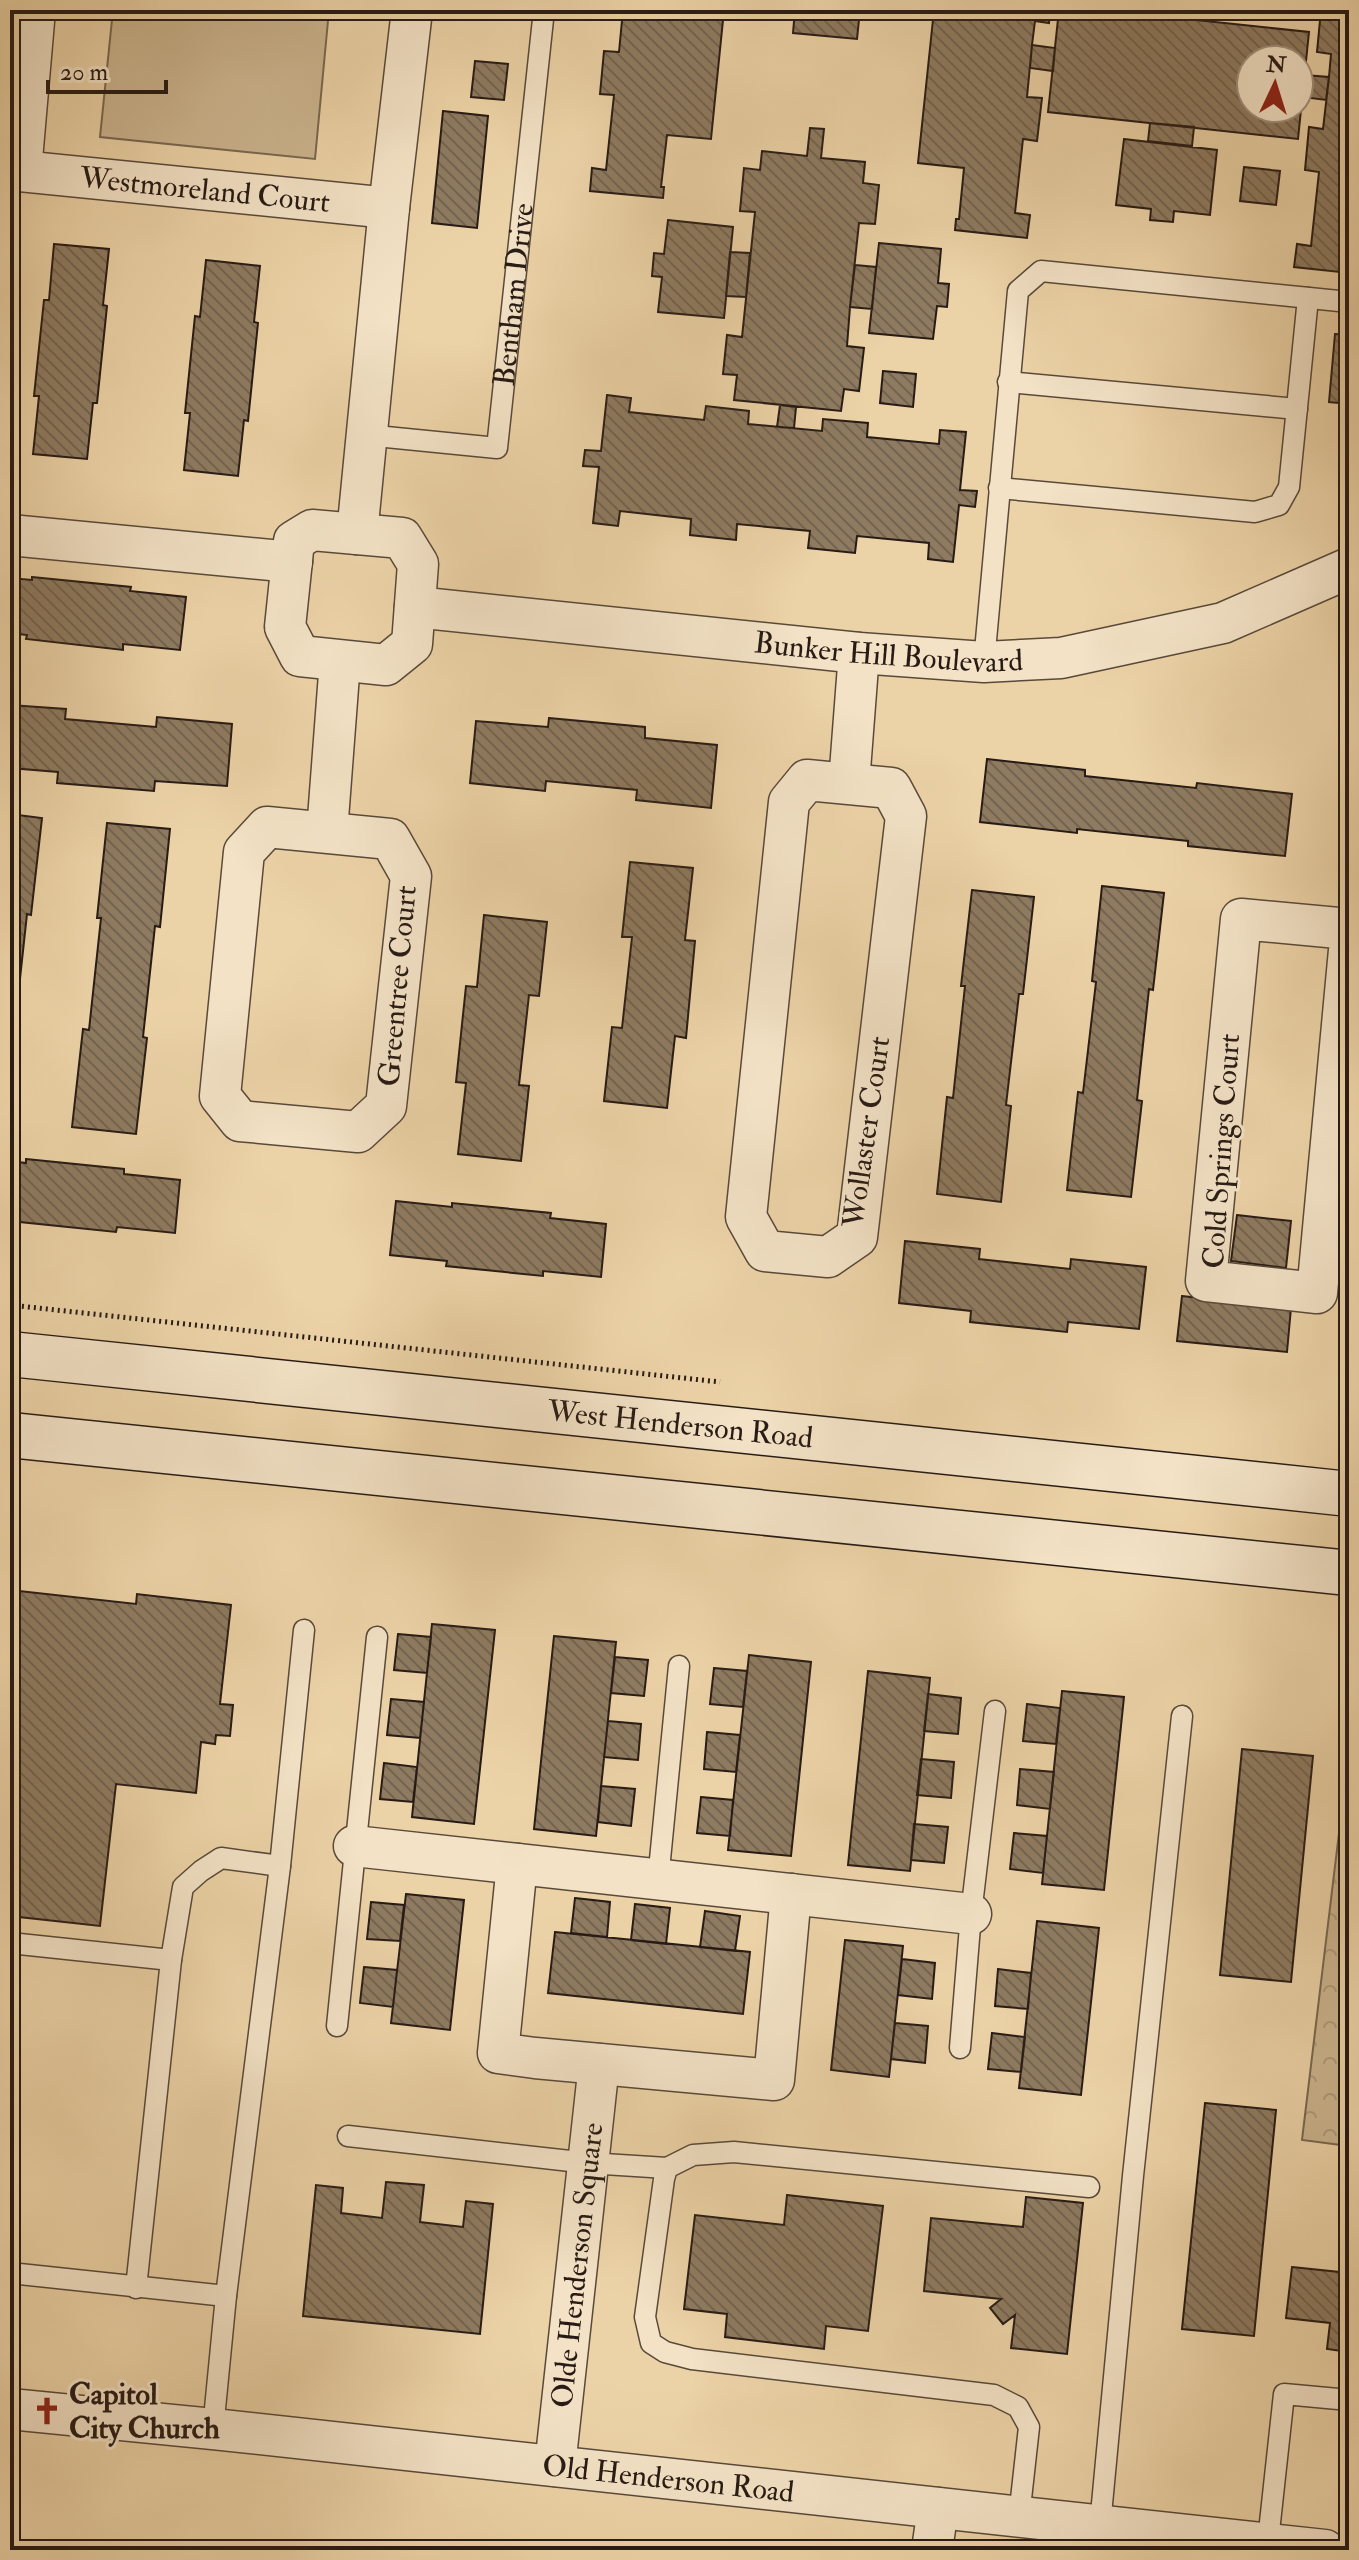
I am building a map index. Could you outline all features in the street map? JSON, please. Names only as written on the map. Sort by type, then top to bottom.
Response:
[{"type":"main road","name":"West Henderson Road","points":[[10,1354],[1349,1494]]},
{"type":"main road","points":[[10,1435],[1349,1573]]},
{"type":"street","name":"Westmoreland Court","points":[[35,10],[15,170],[389,208]]},
{"type":"street","points":[[357,534],[412,10]]},
{"type":"street","points":[[312,530],[357,534],[402,538],[418,564],[412,644],[386,665],[300,656],[285,627],[294,541],[312,530]]},
{"type":"street","points":[[10,535],[292,562]]},
{"type":"street","name":"Bunker Hill Boulevard","points":[[415,607],[859,653],[984,662],[1061,658],[1223,623],[1347,576]]},
{"type":"street","points":[[849,783],[859,653]]},
{"type":"street","points":[[327,832],[340,661]]},
{"type":"street","name":"Wollaster Court","points":[[807,780],[849,783],[891,788],[906,816],[857,1237],[828,1257],[765,1251],[746,1217],[789,802],[807,780]]},
{"type":"street","name":"Greentree Court","points":[[267,827],[327,832],[390,839],[411,876],[386,1106],[358,1132],[240,1121],[220,1096],[244,852],[267,827]]},
{"type":"street","name":"Cold Springs Court","points":[[1349,929],[1241,919],[1206,1281],[1317,1293],[1349,950]]},
{"type":"street","points":[[354,1846],[971,1914]]},
{"type":"street","points":[[517,1864],[498,2053],[774,2080],[791,1894]]},
{"type":"street","name":"Olde Henderson Square","points":[[555,2466],[599,2064]]},
{"type":"street","name":"Old Henderson Road","points":[[10,2409],[1100,2525],[1268,2547],[1325,2550]]},
{"type":"street","points":[[932,2550],[938,2508]]},
{"type":"lane","name":"Bentham Drive","points":[[366,435],[497,448],[544,10]]},
{"type":"lane","points":[[984,662],[1018,291],[1041,271],[1349,302]]},
{"type":"lane","points":[[999,488],[1255,512],[1279,505],[1289,487],[1308,298]]},
{"type":"lane","points":[[1008,382],[1297,409]]},
{"type":"lane","points":[[213,2429],[226,2296],[280,1866],[304,1630]]},
{"type":"lane","points":[[337,2026],[377,1637]]},
{"type":"lane","points":[[658,1880],[679,1666]]},
{"type":"lane","points":[[960,2048],[971,1914],[995,1711]]},
{"type":"lane","points":[[1100,2525],[1136,2145],[1182,1716]]},
{"type":"lane","points":[[136,2288],[171,1960],[183,1887],[221,1858],[280,1866]]},
{"type":"lane","points":[[10,1943],[171,1960]]},
{"type":"lane","points":[[348,2136],[588,2163],[667,2168],[693,2155],[734,2152],[1089,2187]]},
{"type":"lane","points":[[667,2168],[645,2317],[651,2343],[665,2352],[692,2359],[994,2395],[1018,2407],[1029,2427],[1019,2517]]},
{"type":"lane","points":[[10,2273],[226,2296]]},
{"type":"lane","points":[[1268,2547],[1284,2394],[1349,2400]]},
{"type":"path","points":[[10,1305],[735,1384]]},
{"type":"green space","points":[[113,10],[329,10],[315,159],[100,137]]},
{"type":"green space","points":[[1349,1750],[1349,2146],[1302,2140]]},
{"type":"building","points":[[623,10],[724,10],[711,139],[667,135],[661,187],[664,187],[663,198],[590,191],[592,168],[606,170],[614,95],[600,94],[604,51],[619,52]]},
{"type":"building","points":[[795,10],[860,10],[857,39],[793,33]]},
{"type":"building","points":[[934,10],[1050,10],[1049,23],[1035,21],[1027,97],[1042,98],[1037,141],[1023,139],[1015,213],[1030,215],[1027,238],[955,230],[964,168],[918,163]]},
{"type":"building","points":[[1059,10],[1101,10],[1309,32],[1308,44],[1235,44],[1235,124],[1300,124],[1298,139],[1048,112]]},
{"type":"building","points":[[1161,10],[1206,10],[1205,21],[1161,16]]},
{"type":"building","points":[[1321,10],[1349,10],[1349,273],[1294,267],[1297,244],[1311,246],[1319,172],[1305,170],[1309,127],[1323,129],[1329,77],[1331,54],[1317,52]]},
{"type":"building","points":[[1032,45],[1055,48],[1053,71],[1030,68]]},
{"type":"building","points":[[475,61],[508,64],[504,100],[471,97]]},
{"type":"building","points":[[1315,76],[1329,77],[1326,100],[1315,99]]},
{"type":"building","points":[[443,111],[488,116],[477,228],[432,223]]},
{"type":"building","points":[[1150,123],[1194,127],[1192,146],[1148,141]]},
{"type":"building","points":[[810,128],[824,129],[821,158],[865,162],[863,183],[879,185],[875,224],[859,223],[850,307],[847,346],[864,348],[859,391],[844,389],[841,411],[734,400],[737,375],[723,374],[727,335],[742,337],[755,212],[740,211],[744,168],[760,170],[762,151],[807,156]]},
{"type":"building","points":[[1124,139],[1217,150],[1210,215],[1174,211],[1173,222],[1150,220],[1151,209],[1116,205]]},
{"type":"building","points":[[1244,167],[1280,171],[1276,205],[1240,201]]},
{"type":"building","points":[[668,220],[733,227],[724,318],[658,312],[662,277],[652,276],[654,253],[664,254]]},
{"type":"building","points":[[10,242],[20,243],[13,306],[10,305]]},
{"type":"building","points":[[879,243],[941,249],[938,283],[949,284],[947,307],[937,306],[933,339],[869,333]]},
{"type":"building","points":[[54,244],[109,249],[103,305],[107,306],[97,403],[93,403],[87,459],[33,454],[39,396],[34,396],[44,300],[49,300]]},
{"type":"building","points":[[730,252],[750,253],[746,297],[726,296]]},
{"type":"building","points":[[206,260],[260,266],[254,322],[258,323],[248,421],[244,420],[238,476],[184,470],[190,413],[185,413],[195,316],[200,317]]},
{"type":"building","points":[[855,265],[876,267],[872,309],[850,307]]},
{"type":"building","points":[[1335,334],[1349,335],[1349,404],[1329,402]]},
{"type":"building","points":[[883,371],[916,374],[913,407],[880,403]]},
{"type":"building","points":[[607,395],[631,398],[629,412],[704,420],[706,406],[749,411],[748,424],[822,431],[823,419],[868,423],[867,437],[939,444],[940,430],[966,432],[960,490],[977,491],[975,507],[959,505],[953,562],[928,559],[929,543],[857,536],[855,553],[808,548],[810,531],[737,524],[736,540],[690,535],[691,519],[620,511],[618,526],[593,523],[599,467],[583,466],[585,450],[601,451]]},
{"type":"building","points":[[780,405],[796,407],[794,428],[777,427]]},
{"type":"building","points":[[32,577],[131,587],[130,591],[186,597],[180,650],[123,644],[123,650],[26,639],[27,635],[10,633],[10,578],[32,580]]},
{"type":"building","points":[[10,705],[66,709],[65,719],[156,727],[157,717],[232,724],[227,786],[155,781],[154,791],[57,783],[58,772],[10,768]]},
{"type":"building","points":[[549,718],[645,727],[645,738],[717,745],[711,808],[636,800],[637,790],[546,781],[545,791],[470,783],[476,721],[548,727]]},
{"type":"building","points":[[987,759],[1085,770],[1085,776],[1196,788],[1197,783],[1292,794],[1285,856],[1188,846],[1188,841],[980,822]]},
{"type":"building","points":[[10,814],[42,818],[31,915],[27,914],[15,1025],[20,1025],[10,1112]]},
{"type":"building","points":[[107,823],[170,829],[160,927],[155,926],[136,1134],[72,1127],[83,1029],[89,1030]]},
{"type":"building","points":[[630,862],[693,868],[685,940],[695,941],[686,1038],[675,1036],[667,1108],[604,1101],[612,1027],[622,1028],[632,937],[622,937]]},
{"type":"building","points":[[1102,886],[1164,893],[1153,990],[1149,989],[1137,1100],[1142,1101],[1131,1197],[1067,1190],[1078,1092],[1083,1093],[1096,982],[1092,981]]},
{"type":"building","points":[[972,890],[1034,897],[1006,1105],[1011,1106],[1001,1202],[937,1194],[947,1097],[953,1098]]},
{"type":"building","points":[[484,915],[547,922],[539,996],[529,995],[519,1085],[529,1086],[521,1161],[458,1154],[466,1083],[456,1082],[466,986],[477,987]]},
{"type":"building","points":[[26,1159],[124,1169],[124,1174],[180,1180],[175,1233],[117,1227],[116,1232],[20,1222],[20,1218],[10,1216],[10,1161],[26,1163]]},
{"type":"building","points":[[396,1201],[551,1213],[550,1218],[606,1224],[601,1277],[543,1271],[543,1276],[446,1266],[447,1261],[390,1255]]},
{"type":"building","points":[[1237,1215],[1291,1221],[1286,1268],[1231,1261]]},
{"type":"building","points":[[905,1241],[980,1249],[979,1259],[1070,1269],[1071,1259],[1146,1267],[1139,1329],[1068,1322],[1067,1332],[970,1322],[971,1311],[899,1303]]},
{"type":"building","points":[[1182,1296],[1291,1308],[1287,1352],[1177,1341]]},
{"type":"building","points":[[10,1590],[136,1604],[137,1594],[231,1605],[220,1704],[233,1705],[230,1736],[216,1735],[215,1744],[201,1742],[196,1793],[116,1784],[100,1926],[10,1916]]},
{"type":"building","points":[[432,1624],[495,1630],[474,1824],[412,1817]]},
{"type":"building","points":[[398,1634],[431,1637],[427,1673],[394,1670]]},
{"type":"building","points":[[554,1636],[616,1642],[596,1836],[534,1829]]},
{"type":"building","points":[[749,1655],[811,1662],[791,1856],[728,1850]]},
{"type":"building","points":[[615,1657],[648,1660],[644,1696],[611,1693]]},
{"type":"building","points":[[714,1668],[747,1671],[743,1707],[710,1704]]},
{"type":"building","points":[[868,1671],[930,1678],[910,1871],[848,1865]]},
{"type":"building","points":[[1062,1691],[1124,1697],[1104,1890],[1042,1884]]},
{"type":"building","points":[[928,1694],[961,1698],[958,1734],[924,1731]]},
{"type":"building","points":[[391,1699],[424,1702],[420,1738],[387,1735]]},
{"type":"building","points":[[1027,1704],[1060,1708],[1056,1744],[1023,1741]]},
{"type":"building","points":[[608,1721],[641,1724],[638,1760],[604,1757]]},
{"type":"building","points":[[707,1732],[740,1735],[736,1772],[704,1769]]},
{"type":"building","points":[[1242,1749],[1313,1756],[1291,1982],[1220,1975]]},
{"type":"building","points":[[921,1759],[954,1762],[951,1798],[917,1795]]},
{"type":"building","points":[[384,1763],[417,1767],[413,1802],[380,1799]]},
{"type":"building","points":[[1020,1769],[1054,1772],[1050,1809],[1017,1805]]},
{"type":"building","points":[[601,1786],[635,1789],[631,1826],[598,1822]]},
{"type":"building","points":[[701,1797],[733,1800],[730,1836],[697,1833]]},
{"type":"building","points":[[914,1824],[948,1827],[944,1863],[911,1860]]},
{"type":"building","points":[[1014,1833],[1047,1836],[1043,1873],[1010,1869]]},
{"type":"building","points":[[406,1894],[464,1900],[450,2030],[391,2023]]},
{"type":"building","points":[[575,1898],[610,1902],[607,1937],[571,1933]]},
{"type":"building","points":[[371,1902],[404,1905],[400,1941],[367,1939]]},
{"type":"building","points":[[635,1904],[670,1908],[666,1944],[631,1940]]},
{"type":"building","points":[[705,1911],[740,1916],[735,1951],[700,1947]]},
{"type":"building","points":[[1037,1921],[1099,1928],[1081,2095],[1019,2088]]},
{"type":"building","points":[[555,1932],[750,1952],[743,2014],[548,1993]]},
{"type":"building","points":[[845,1940],[903,1946],[889,2077],[831,2070]]},
{"type":"building","points":[[902,1959],[935,1963],[932,1999],[898,1995]]},
{"type":"building","points":[[364,1967],[397,1970],[393,2007],[360,2003]]},
{"type":"building","points":[[998,1969],[1031,1973],[1028,2009],[995,2006]]},
{"type":"building","points":[[895,2023],[928,2026],[925,2063],[891,2059]]},
{"type":"building","points":[[992,2033],[1025,2037],[1021,2072],[988,2069]]},
{"type":"building","points":[[1205,2103],[1276,2110],[1254,2336],[1182,2329]]},
{"type":"building","points":[[386,2182],[424,2185],[420,2222],[463,2227],[466,2201],[493,2204],[480,2334],[303,2316],[316,2185],[343,2188],[341,2213],[382,2218]]},
{"type":"building","points":[[787,2195],[883,2206],[868,2331],[826,2326],[824,2349],[725,2337],[727,2314],[684,2309],[695,2215],[784,2225]]},
{"type":"building","points":[[1026,2197],[1083,2203],[1067,2354],[1011,2348],[1015,2315],[1003,2324],[990,2308],[1001,2299],[924,2291],[931,2218],[1023,2227]]},
{"type":"building","points":[[1292,2267],[1349,2273],[1349,2352],[1327,2349],[1330,2323],[1286,2318]]},
{"type":"place","name":"Capitol City Church","points":[[47,2411]]}]
